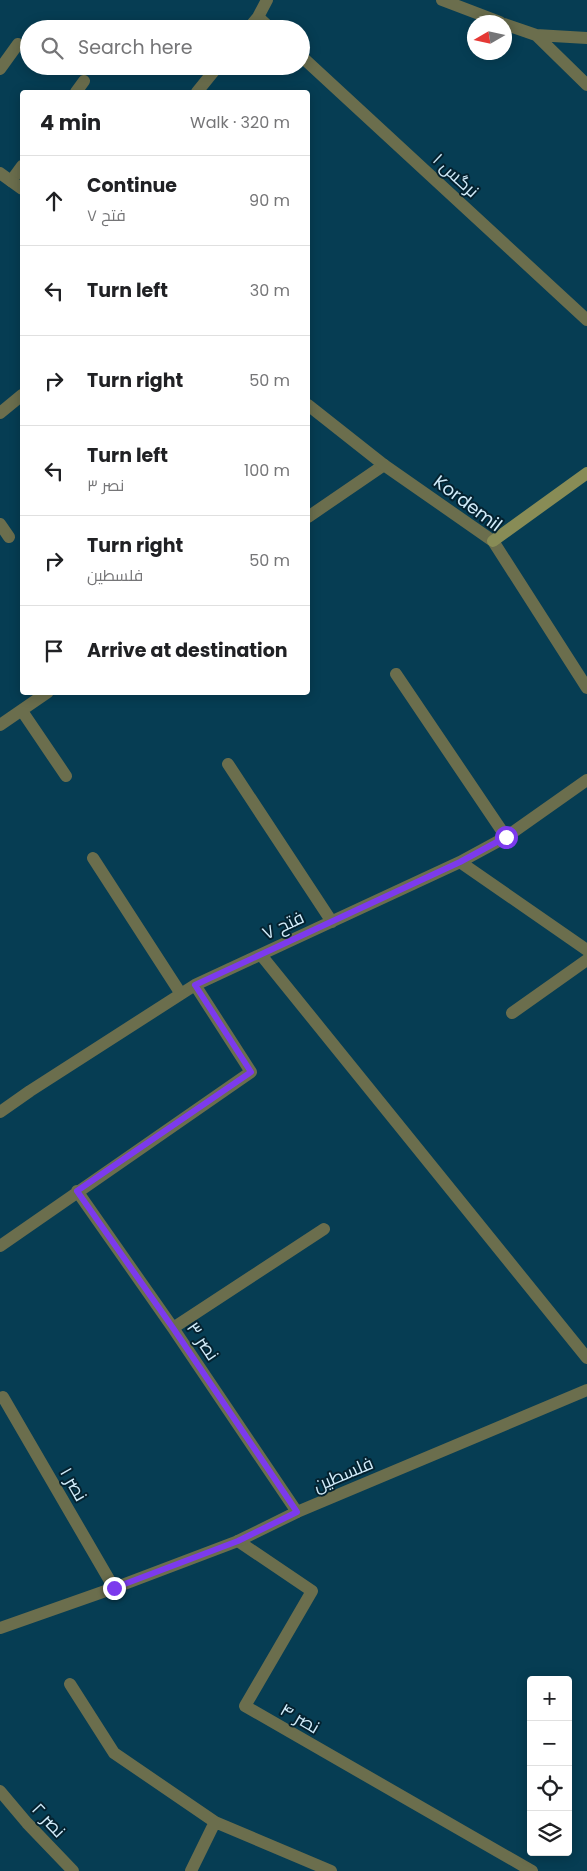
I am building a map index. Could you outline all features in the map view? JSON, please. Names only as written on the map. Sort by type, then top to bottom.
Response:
[{"type":"main road","points":[[493,541],[587,472]]},
{"type":"street","points":[[255,20],[267,0]]},
{"type":"street","points":[[442,0],[482,15]]},
{"type":"street","points":[[258,16],[262,20]]},
{"type":"street","points":[[512,27],[536,35],[587,38]]},
{"type":"street","points":[[536,35],[587,85]]},
{"type":"street","points":[[0,69],[18,44]]},
{"type":"street","name":"نرگس ۱","points":[[310,64],[587,320]]},
{"type":"street","points":[[199,90],[211,75]]},
{"type":"street","points":[[77,90],[84,81]]},
{"type":"street","points":[[12,181],[20,169]]},
{"type":"street","points":[[0,173],[20,187]]},
{"type":"street","points":[[0,413],[20,397]]},
{"type":"street","name":"Kordemil","points":[[310,408],[384,465],[493,541],[587,688]]},
{"type":"street","points":[[310,516],[384,465]]},
{"type":"street","points":[[0,524],[9,537]]},
{"type":"street","points":[[396,674],[506,837]]},
{"type":"street","points":[[0,725],[44,695]]},
{"type":"street","points":[[22,711],[66,776]]},
{"type":"street","points":[[228,764],[332,922]]},
{"type":"street","name":"فتح ۷","points":[[0,1112],[195,985],[460,862],[506,837],[587,780]]},
{"type":"street","points":[[93,858],[181,994]]},
{"type":"street","points":[[460,862],[587,950]]},
{"type":"street","points":[[261,954],[587,1358]]},
{"type":"street","points":[[512,1013],[587,960]]},
{"type":"street","points":[[0,1246],[251,1072],[195,985]]},
{"type":"street","name":"نصر ۳","points":[[77,1191],[173,1328],[297,1512]]},
{"type":"street","points":[[173,1328],[324,1229]]},
{"type":"street","name":"فلسطین","points":[[0,1628],[114,1588],[238,1541],[297,1512],[587,1390]]},
{"type":"street","name":"نصر ۱","points":[[3,1397],[114,1588]]},
{"type":"street","name":"نصر ۴","points":[[238,1541],[312,1591],[245,1706],[532,1871]]},
{"type":"street","points":[[70,1684],[114,1753],[215,1822],[331,1871]]},
{"type":"street","name":"نصر ۲","points":[[0,1791],[27,1823],[73,1871]]},
{"type":"street","points":[[191,1871],[215,1822]]},
{"type":"route","points":[[114,1588],[238,1541],[297,1512],[173,1328],[77,1191],[251,1072],[195,985],[460,862],[506,837]]}]
